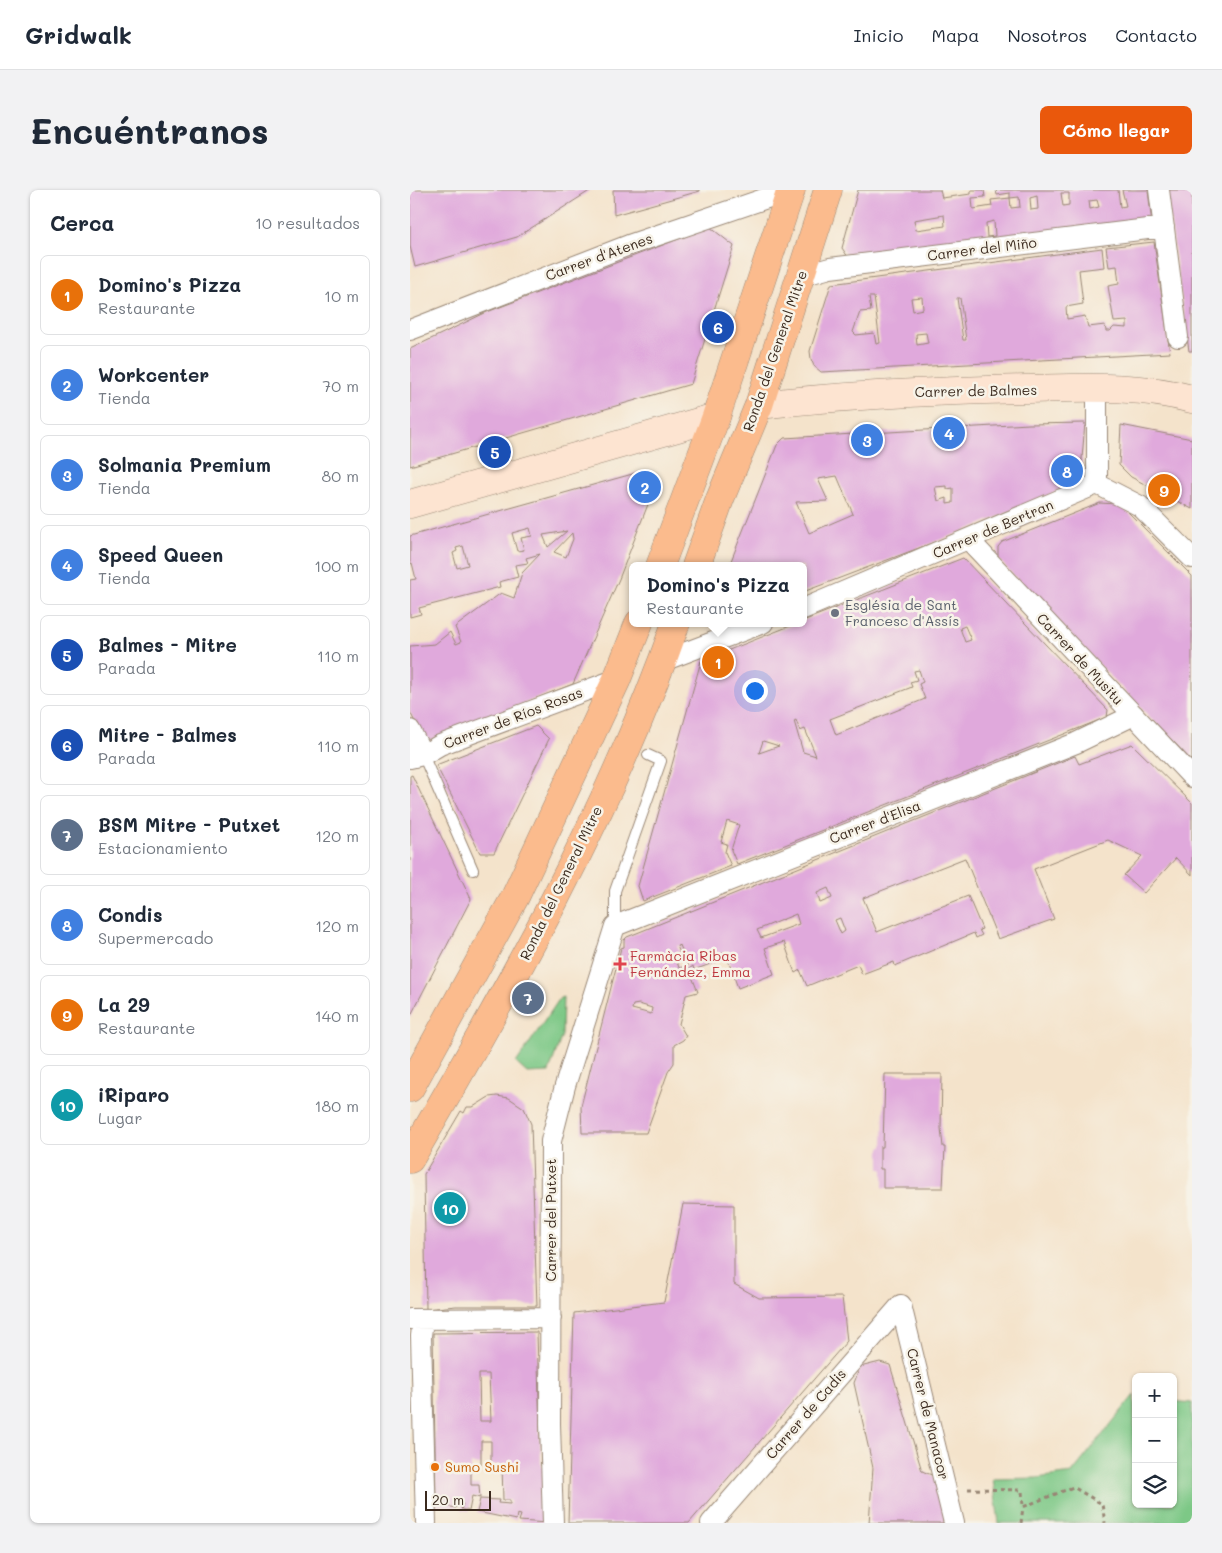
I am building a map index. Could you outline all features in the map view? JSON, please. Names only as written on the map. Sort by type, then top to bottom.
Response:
[{"type":"main road","points":[[662,562],[716,417],[791,190]]},
{"type":"main road","name":"Ronda del General Mitre","points":[[697,562],[720,499],[759,405],[828,190]]},
{"type":"main road","name":"Carrer de Balmes","points":[[759,405],[829,397],[915,392],[1097,388],[1152,391],[1192,399]]},
{"type":"main road","points":[[410,504],[759,405]]},
{"type":"main road","points":[[410,1088],[515,897],[617,679],[637,627]]},
{"type":"main road","name":"Ronda del General Mitre","points":[[410,1159],[503,999],[549,911],[641,718],[675,627]]},
{"type":"main road","points":[[617,679],[663,661]]},
{"type":"street","name":"Carrer d'Atenes","points":[[410,330],[629,245],[791,190]]},
{"type":"street","points":[[1159,190],[1178,338]]},
{"type":"street","name":"Carrer del Miño","points":[[801,276],[830,268],[1164,227]]},
{"type":"street","points":[[1097,388],[1097,484],[1140,506],[1192,558]]},
{"type":"street","name":"Carrer de Bertran","points":[[807,606],[1097,484]]},
{"type":"street","name":"Carrer de Musitu","points":[[968,539],[1119,702],[1134,715],[1192,777]]},
{"type":"street","points":[[663,661],[752,627]]},
{"type":"street","name":"Carrer de Ríos Rosas","points":[[417,756],[440,745],[617,679]]},
{"type":"street","name":"Carrer d'Elisa","points":[[614,926],[1076,743],[1134,715]]},
{"type":"street","points":[[410,730],[417,756]]},
{"type":"street","name":"Carrer del Putxet","points":[[553,1523],[551,1141],[565,1086],[614,926]]},
{"type":"street","name":"Carrer de Cadis","points":[[711,1523],[901,1305]]},
{"type":"street","name":"Carrer de Manacor","points":[[901,1305],[954,1523]]},
{"type":"street","points":[[426,1523],[421,1336],[416,1320],[551,1318]]},
{"type":"lane","points":[[614,926],[615,891],[661,761],[648,755]]},
{"type":"lane","points":[[417,756],[473,870]]},
{"type":"path","points":[[1024,1507],[1073,1487],[1102,1504],[1105,1523]]},
{"type":"path","points":[[972,1490],[1022,1490],[1024,1507],[1022,1523]]},
{"type":"green space","points":[[563,997],[562,1035],[549,1072],[527,1073],[516,1063],[560,998]]},
{"type":"green space","points":[[1132,1398],[1132,1508],[1177,1508],[1177,1401],[1192,1403],[1192,1523],[999,1523],[993,1479],[1037,1478],[1072,1473]]},
{"type":"building","points":[[410,190],[591,190],[517,237],[415,267],[410,246]]},
{"type":"building","points":[[613,190],[700,190],[700,191],[614,215]]},
{"type":"building","points":[[858,190],[940,190],[942,198],[971,194],[971,190],[984,190],[985,197],[972,198],[973,209],[992,206],[991,200],[1010,198],[1010,193],[997,195],[996,190],[1118,190],[1120,207],[1126,206],[1122,190],[1148,190],[1152,224],[852,263],[842,248]],"holes":[[[1061,193],[1069,193],[1069,205],[1063,206]],[[1037,196],[1038,209],[1031,210],[1030,198]],[[1019,197],[1020,207],[1011,208],[1010,198]],[[1097,200],[1099,207],[1090,209],[1089,201]],[[944,215],[945,226],[916,230],[914,220]],[[994,221],[995,236],[987,237],[986,223]]]},
{"type":"building","points":[[1166,190],[1192,190],[1192,351],[1189,351]]},
{"type":"building","points":[[710,227],[734,246],[691,384],[410,466],[410,349],[487,312]]},
{"type":"building","points":[[1154,242],[1170,353],[821,372],[814,366],[811,359],[810,351],[831,284],[1102,248],[1104,267],[1079,270],[1083,304],[1066,307],[1067,319],[1085,316],[1088,327],[1105,325],[1106,331],[1110,331],[1114,327],[1127,328],[1127,321],[1114,322],[1108,286],[1119,284],[1117,266],[1109,267],[1106,247]],"holes":[[[869,297],[874,297],[880,343],[876,344],[874,333],[856,335],[853,332],[860,312],[871,311]],[[922,297],[923,309],[913,311],[911,298]],[[957,298],[960,298],[966,340],[963,340]],[[926,333],[928,343],[917,345],[916,334]]]},
{"type":"building","points":[[1085,423],[1080,482],[974,527],[807,590],[807,562],[731,562],[777,445],[784,438],[1029,424]],"holes":[[[837,476],[853,514],[809,533],[796,502],[828,501],[818,479]],[[947,486],[947,489],[953,488],[953,503],[947,504],[947,498],[938,501],[935,487]]]},
{"type":"building","points":[[1121,425],[1192,439],[1192,509],[1131,477],[1119,465]]},
{"type":"building","points":[[636,473],[649,482],[652,494],[619,579],[573,684],[425,742],[410,712],[410,646],[435,644],[450,632],[456,644],[461,642],[455,627],[501,593],[514,598],[522,573],[540,554],[526,558],[528,563],[515,565],[518,577],[499,582],[500,587],[419,608],[421,614],[410,617],[410,580],[416,579],[412,563],[410,564],[410,536]],"holes":[[[530,528],[532,536],[521,538],[524,550],[517,551],[512,533]],[[567,531],[548,547],[543,535]],[[572,533],[573,539],[566,557],[554,552]],[[463,546],[468,565],[457,568],[453,553],[457,551],[456,548]]]},
{"type":"building","points":[[1100,503],[1116,504],[1125,509],[1192,576],[1192,761],[998,559],[998,547],[1002,542]]},
{"type":"building","points":[[963,558],[1108,710],[1107,717],[737,864],[731,850],[739,825],[727,821],[721,842],[727,844],[725,852],[731,866],[643,901],[638,886],[701,661],[787,627],[807,627],[807,619]],"holes":[[[965,626],[971,640],[965,642],[960,628]],[[919,670],[923,682],[919,684],[925,699],[836,735],[830,719],[912,687],[910,682],[917,680],[914,671]],[[796,720],[800,731],[805,729],[816,756],[803,752],[794,721]],[[763,741],[779,746],[759,753]]]},
{"type":"building","points":[[536,726],[549,739],[494,853],[480,853],[436,765]]},
{"type":"building","points":[[1132,744],[1192,803],[1192,875],[1176,858],[1144,893],[1124,875],[1142,856],[1108,840],[1034,869],[1054,919],[998,939],[965,858],[863,898],[877,932],[968,896],[982,929],[979,930],[982,935],[976,938],[974,933],[895,966],[894,962],[862,974],[858,965],[807,986],[800,970],[795,973],[784,942],[765,948],[774,974],[738,988],[725,952],[721,954],[724,959],[694,970],[693,966],[689,969],[698,992],[686,995],[679,1024],[686,1036],[674,1045],[674,1063],[668,1072],[646,1133],[582,1133],[581,1106],[621,948],[624,947],[624,940],[627,937],[1075,756],[1079,764]],"holes":[[[828,888],[832,898],[820,903],[817,893]],[[796,914],[799,924],[761,938],[757,930]],[[840,918],[845,931],[841,934],[835,920]],[[680,945],[688,966],[679,968],[675,955],[680,953],[677,946]],[[639,1004],[652,1008],[651,1014],[632,1009],[633,1005]]]},
{"type":"building","points":[[412,775],[471,899],[410,1017],[410,776]]},
{"type":"building","points":[[885,1074],[942,1074],[941,1128],[943,1147],[945,1147],[943,1188],[883,1188],[883,1169],[880,1169],[880,1147],[883,1147]]},
{"type":"building","points":[[489,1097],[509,1098],[524,1108],[531,1124],[537,1306],[456,1306],[426,1309],[424,1174],[461,1111],[464,1113],[467,1107],[473,1107]]},
{"type":"building","points":[[683,1204],[734,1205],[734,1284],[759,1298],[842,1297],[847,1341],[689,1523],[568,1523],[574,1313],[664,1302]]},
{"type":"building","points":[[537,1332],[541,1466],[546,1467],[547,1523],[519,1521],[521,1515],[517,1514],[516,1520],[477,1512],[480,1499],[499,1500],[498,1503],[510,1504],[510,1500],[503,1500],[502,1465],[491,1465],[491,1441],[481,1441],[481,1465],[471,1464],[471,1485],[479,1485],[480,1498],[472,1496],[469,1511],[461,1509],[463,1504],[457,1503],[456,1508],[436,1504],[433,1333]],"holes":[[[479,1374],[489,1374],[491,1421],[480,1421]]]},
{"type":"building","points":[[880,1362],[890,1365],[922,1471],[934,1476],[949,1523],[869,1523],[873,1468],[854,1383],[860,1367]]},
{"type":"place","name":"Mitre - Balmes","points":[[718,327]]},
{"type":"place","name":"Speed Queen","points":[[949,433]]},
{"type":"place","name":"Solmania Premium","points":[[867,440]]},
{"type":"place","name":"Balmes - Mitre","points":[[495,452]]},
{"type":"place","name":"Condis","points":[[1067,471]]},
{"type":"place","name":"Workcenter","points":[[645,487]]},
{"type":"place","name":"La 29","points":[[1164,490]]},
{"type":"place","name":"Església de Sant Francesc d'Assís","points":[[835,613]]},
{"type":"place","name":"Domino's Pizza","points":[[718,662]]},
{"type":"place","name":"Farmàcia Ribas Fernández, Emma","points":[[620,964]]},
{"type":"place","name":"BSM Mitre - Putxet","points":[[528,998]]},
{"type":"place","name":"iRiparo","points":[[450,1208]]},
{"type":"place","name":"Sumo Sushi","points":[[435,1467]]}]
